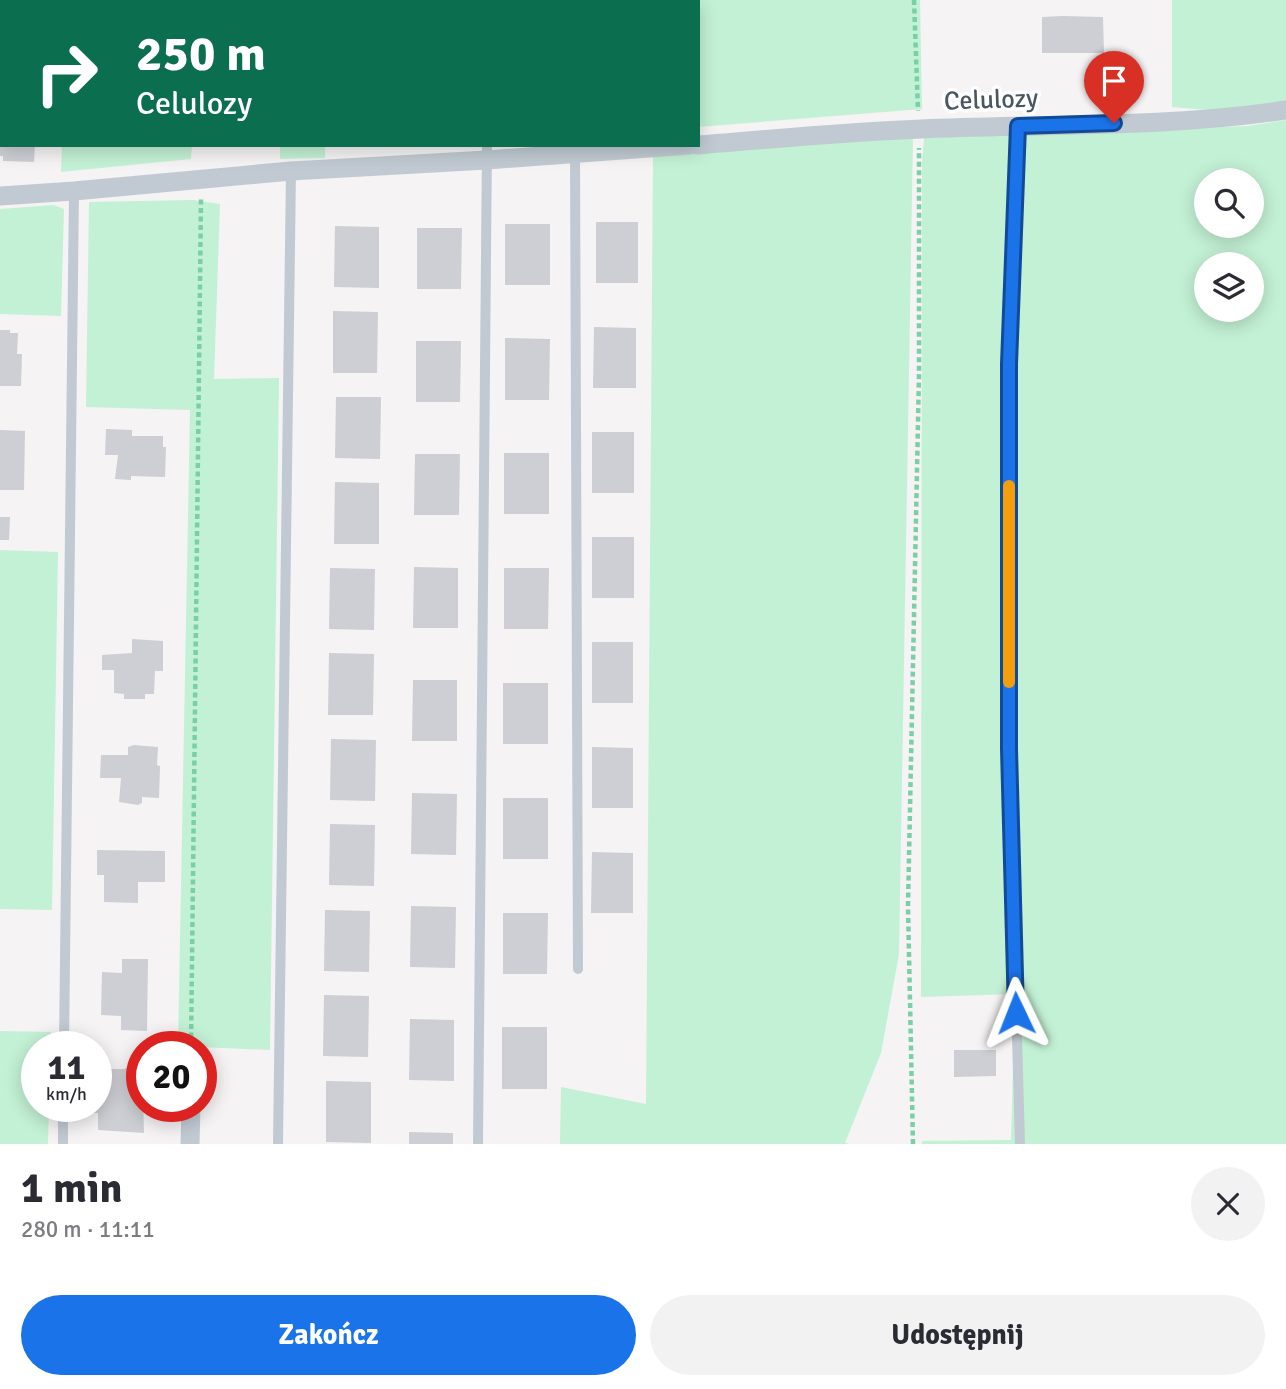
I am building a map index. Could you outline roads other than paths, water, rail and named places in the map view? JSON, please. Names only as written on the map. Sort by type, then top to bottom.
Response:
[{"type":"street","name":"Celulozy","points":[[700,145],[919,129],[1138,122],[1286,110]]},
{"type":"street","points":[[0,196],[487,153],[645,147]]},
{"type":"street","points":[[190,1144],[191,1122]]},
{"type":"lane","points":[[1018,126],[1009,336],[1009,749],[1020,1144]]},
{"type":"lane","points":[[578,969],[579,150]]},
{"type":"lane","points":[[478,1144],[487,153]]},
{"type":"lane","points":[[278,1144],[291,171]]},
{"type":"lane","points":[[64,1031],[74,191]]},
{"type":"lane","points":[[63,1122],[63,1144]]}]
